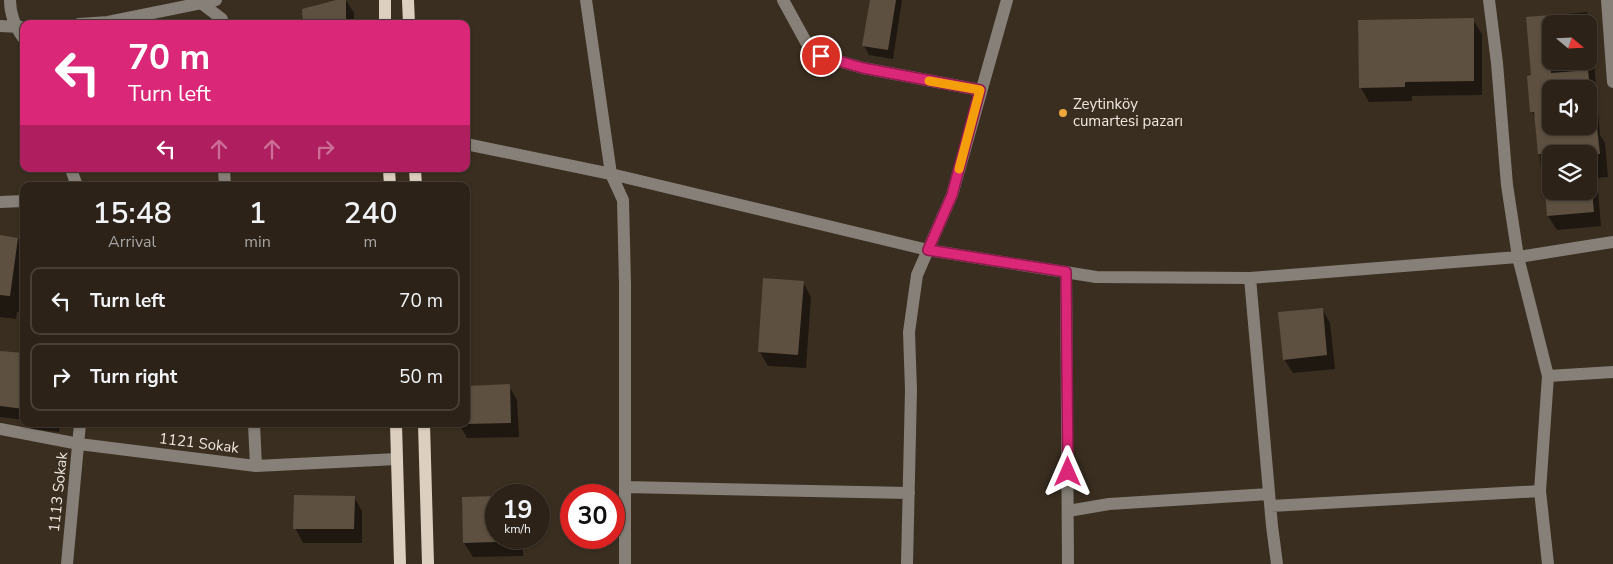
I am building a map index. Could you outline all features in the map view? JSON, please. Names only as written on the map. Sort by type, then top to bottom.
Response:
[{"type":"main road","points":[[385,0],[386,20]]},
{"type":"main road","points":[[408,0],[409,20]]},
{"type":"main road","points":[[396,427],[400,564]]},
{"type":"main road","points":[[424,427],[428,564]]},
{"type":"street","points":[[10,0],[10,10],[20,27]]},
{"type":"street","points":[[117,20],[216,0]]},
{"type":"street","points":[[586,0],[611,174],[623,200],[625,484]]},
{"type":"street","points":[[783,0],[806,42],[821,56],[863,68],[980,90]]},
{"type":"street","points":[[907,564],[911,390],[908,332],[917,275],[952,195],[980,90],[1007,0]]},
{"type":"street","points":[[1489,0],[1506,185],[1518,257],[1548,376],[1540,491],[1548,564]]},
{"type":"street","points":[[1607,0],[1613,82]]},
{"type":"street","points":[[200,2],[222,20]]},
{"type":"street","points":[[0,26],[20,27]]},
{"type":"street","points":[[470,145],[611,174],[928,250],[1096,277],[1250,278],[1518,257],[1613,242]]},
{"type":"street","points":[[0,202],[20,202]]},
{"type":"street","points":[[1066,272],[1068,564]]},
{"type":"street","points":[[1250,278],[1277,564]]},
{"type":"street","points":[[1548,376],[1567,373],[1613,372]]},
{"type":"street","name":"1113 Sokak","points":[[67,564],[80,427]]},
{"type":"street","points":[[254,427],[256,466]]},
{"type":"street","name":"1121 Sokak","points":[[0,429],[79,444],[256,466],[397,459]]},
{"type":"street","points":[[625,487],[909,493]]},
{"type":"street","points":[[1068,512],[1109,504],[1540,491]]},
{"type":"street","points":[[625,549],[625,564]]},
{"type":"building","points":[[336,0],[346,0],[346,20],[303,20],[302,9]]},
{"type":"building","points":[[870,0],[896,0],[888,50],[862,46]]},
{"type":"building","points":[[1542,16],[1542,70],[1551,70],[1551,73],[1588,70],[1589,80],[1542,80],[1542,135],[1597,135],[1597,127],[1600,154],[1597,154],[1597,145],[1542,145],[1542,154],[1538,154],[1534,112],[1530,112],[1527,76],[1531,75],[1526,17]]},
{"type":"building","points":[[1474,18],[1474,81],[1405,82],[1405,87],[1359,88],[1358,20]]},
{"type":"building","points":[[1546,200],[1593,200],[1594,212],[1547,216]]},
{"type":"building","points":[[0,235],[18,238],[10,296],[0,295]]},
{"type":"building","points":[[763,278],[804,281],[798,355],[758,352]]},
{"type":"building","points":[[1323,308],[1327,355],[1283,360],[1278,312]]},
{"type":"building","points":[[0,351],[20,353],[20,408],[0,406]]},
{"type":"building","points":[[510,384],[511,423],[470,424],[470,386]]},
{"type":"building","points":[[294,495],[355,496],[354,529],[293,529]]},
{"type":"building","points":[[485,496],[485,542],[463,543],[462,497]]},
{"type":"slow traffic","points":[[929,81],[980,90],[959,169]]},
{"type":"place","name":"Zeytinköy cumartesi pazarı","points":[[1063,113]]},
{"type":"route","points":[[821,56],[863,68],[980,90],[952,195],[928,250],[1066,272],[1068,472]]}]
